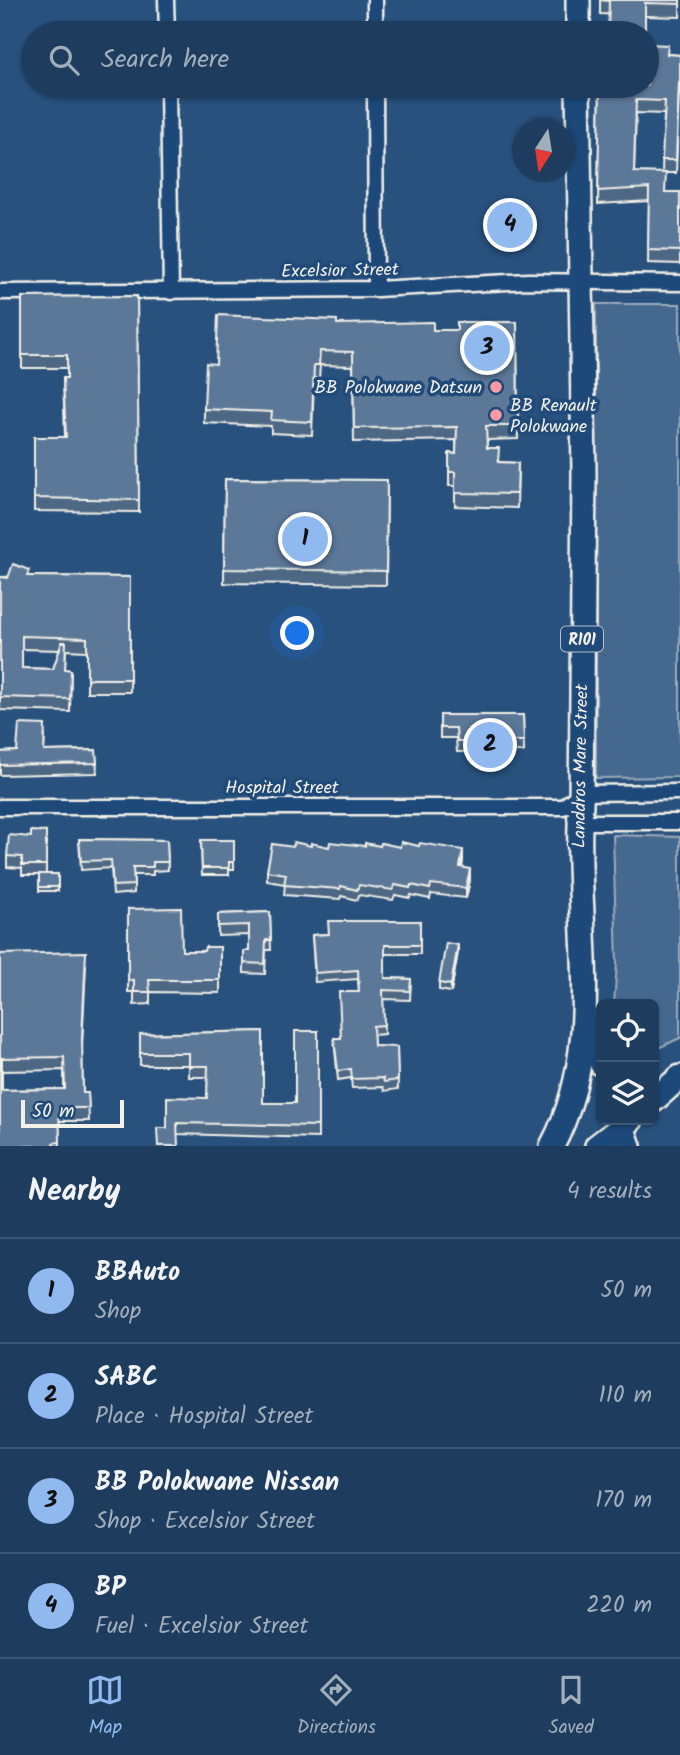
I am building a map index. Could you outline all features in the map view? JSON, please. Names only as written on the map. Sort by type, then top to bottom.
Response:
[{"type":"main road","points":[[578,0],[578,21]]},
{"type":"main road","name":"Landdros Mare Street","points":[[552,1146],[573,1099],[586,1019],[575,807],[584,473],[578,98]]},
{"type":"main road","points":[[586,1019],[600,1062]]},
{"type":"main road","points":[[659,1082],[680,1076]]},
{"type":"main road","points":[[659,1095],[680,1076]]},
{"type":"main road","points":[[597,1146],[626,1128]]},
{"type":"street","points":[[166,0],[167,21]]},
{"type":"street","points":[[375,0],[375,21]]},
{"type":"street","points":[[168,98],[172,292]]},
{"type":"street","points":[[375,98],[376,289]]},
{"type":"street","name":"Excelsior Street","points":[[0,292],[376,289],[579,281],[680,283]]},
{"type":"street","name":"Hospital Street","points":[[0,807],[575,807],[680,792]]},
{"type":"street","name":"Hospital Street","points":[[575,807],[680,822]]},
{"type":"shaded area","points":[[596,304],[680,304],[680,777],[596,778]]},
{"type":"shaded area","points":[[613,835],[680,837],[680,1038],[659,1048],[659,999],[614,999],[617,963]]},
{"type":"building","points":[[600,0],[680,0],[680,4],[645,3],[645,21],[608,21],[609,1]]},
{"type":"building","points":[[659,45],[668,45],[667,54],[680,55],[676,160],[662,160],[665,101],[636,100],[634,172],[666,173],[665,192],[680,192],[680,251],[648,250],[649,188],[598,191],[600,98],[659,98]]},
{"type":"building","points":[[137,296],[139,500],[34,498],[34,437],[66,437],[63,378],[67,378],[67,355],[22,355],[22,297]]},
{"type":"building","points":[[218,315],[337,320],[337,324],[433,322],[433,330],[457,330],[457,322],[517,322],[518,426],[486,426],[487,448],[499,448],[498,462],[518,463],[517,494],[455,493],[455,472],[449,472],[449,453],[456,454],[457,427],[354,428],[353,352],[320,351],[319,365],[314,365],[312,422],[271,420],[272,412],[204,409],[206,363],[216,364]]},
{"type":"building","points":[[225,479],[387,480],[386,571],[224,569]]},
{"type":"building","points":[[13,564],[29,570],[27,576],[130,577],[130,679],[87,679],[87,638],[22,636],[22,668],[53,669],[62,642],[66,642],[65,669],[71,670],[70,699],[0,697],[0,577],[8,578]]},
{"type":"building","points":[[440,715],[523,715],[524,741],[457,741],[456,728],[440,728]]},
{"type":"building","points":[[19,724],[45,725],[44,751],[96,750],[97,763],[0,765],[0,752],[17,751]]},
{"type":"building","points":[[31,831],[46,832],[46,865],[22,865],[22,857],[7,856],[9,835],[31,837]]},
{"type":"building","points":[[79,839],[167,840],[168,862],[153,862],[153,867],[133,867],[134,885],[113,886],[111,860],[81,861]]},
{"type":"building","points":[[201,840],[234,840],[234,862],[229,862],[229,868],[202,868]]},
{"type":"building","points":[[294,842],[329,847],[330,842],[365,846],[365,843],[380,846],[381,843],[400,847],[401,842],[419,846],[420,843],[463,850],[460,867],[470,869],[466,888],[431,884],[430,889],[395,885],[393,890],[359,885],[357,890],[341,886],[340,889],[284,885],[286,874],[267,871],[272,844],[293,847]]},
{"type":"building","points":[[39,874],[58,874],[58,887],[39,887]]},
{"type":"building","points":[[181,908],[182,951],[204,951],[205,947],[220,947],[220,980],[149,980],[150,992],[134,992],[134,980],[128,980],[128,909]]},
{"type":"building","points":[[270,912],[271,940],[266,940],[265,964],[244,963],[244,951],[249,951],[249,925],[218,926],[218,914]]},
{"type":"building","points":[[328,921],[420,921],[420,945],[385,945],[385,978],[411,979],[410,991],[383,990],[384,1025],[373,1026],[374,1046],[397,1047],[398,1080],[384,1082],[383,1078],[352,1079],[351,1069],[338,1071],[334,1038],[341,1038],[339,992],[359,992],[358,970],[315,973],[312,935],[329,934]]},
{"type":"building","points":[[446,943],[458,945],[451,985],[439,983]]},
{"type":"building","points":[[86,952],[82,1038],[83,1093],[88,1093],[89,1108],[59,1108],[60,1142],[53,1143],[54,1146],[0,1146],[0,954]],"holes":[[[64,1057],[65,1089],[2,1090],[2,1058]]]},
{"type":"building","points":[[263,1031],[263,1103],[295,1103],[295,1031],[318,1031],[318,1126],[177,1123],[178,1146],[158,1146],[157,1128],[167,1128],[167,1097],[207,1098],[208,1066],[189,1066],[189,1053],[140,1053],[140,1034]]},
{"type":"place","name":"BP","points":[[510,225]]},
{"type":"place","name":"BB Polokwane Nissan","points":[[487,348]]},
{"type":"place","name":"BB Polokwane Datsun","points":[[496,387]]},
{"type":"place","name":"BB Renault Polokwane","points":[[496,415]]},
{"type":"place","name":"BBAuto","points":[[305,539]]},
{"type":"place","name":"SABC","points":[[490,745]]}]
